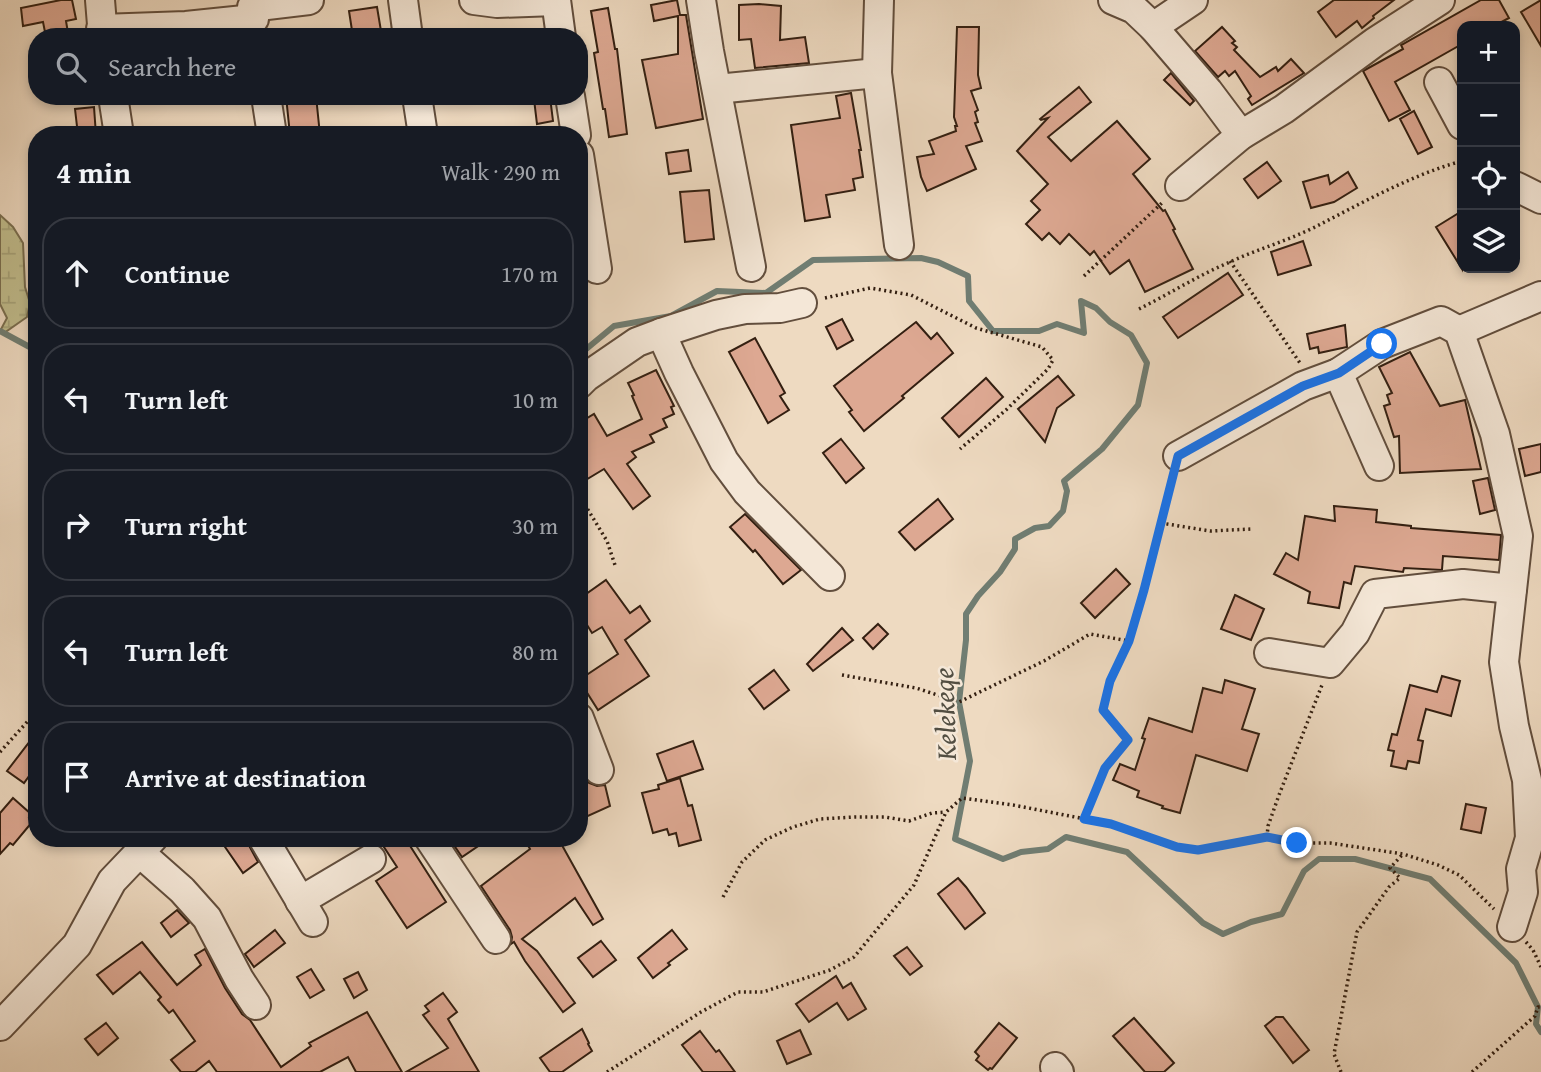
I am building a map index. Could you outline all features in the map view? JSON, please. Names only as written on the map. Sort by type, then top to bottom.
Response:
[{"type":"street","points":[[100,0],[102,28]]},
{"type":"street","points":[[162,28],[254,16],[309,0]]},
{"type":"street","points":[[403,0],[407,28]]},
{"type":"street","points":[[474,0],[497,4],[556,0],[560,28]]},
{"type":"street","points":[[701,0],[751,267]]},
{"type":"street","points":[[879,0],[877,73],[899,245]]},
{"type":"street","points":[[1113,0],[1134,9],[1153,27],[1208,91],[1241,135]]},
{"type":"street","points":[[1153,27],[1192,0]]},
{"type":"street","points":[[1180,186],[1241,135],[1440,0]]},
{"type":"street","points":[[717,89],[877,73]]},
{"type":"street","points":[[1439,82],[1457,116]]},
{"type":"street","points":[[115,105],[118,126]]},
{"type":"street","points":[[267,105],[271,126]]},
{"type":"street","points":[[418,105],[421,126]]},
{"type":"street","points":[[571,105],[575,126]]},
{"type":"street","points":[[1520,188],[1541,199]]},
{"type":"street","points":[[588,212],[597,269]]},
{"type":"street","points":[[1459,331],[1541,296]]},
{"type":"street","points":[[588,376],[637,342],[716,314],[745,309],[780,308],[802,303]]},
{"type":"street","points":[[1178,456],[1303,386],[1339,373],[1382,344],[1441,321],[1459,331],[1495,434],[1518,536],[1504,662],[1514,726],[1527,780],[1530,838],[1521,869],[1523,892],[1512,927]]},
{"type":"street","points":[[661,333],[724,461],[747,492],[830,576]]},
{"type":"street","points":[[1339,373],[1379,466]]},
{"type":"street","points":[[1269,653],[1330,663],[1355,633],[1375,594],[1463,584],[1512,589]]},
{"type":"street","points":[[588,741],[599,769]]},
{"type":"street","points":[[0,1026],[77,945],[112,881],[144,847]]},
{"type":"street","points":[[148,847],[207,918],[239,979],[256,1004]]},
{"type":"street","points":[[268,847],[306,911],[371,859]]},
{"type":"street","points":[[435,847],[496,939]]},
{"type":"path","points":[[1139,309],[1230,261],[1268,248],[1440,167],[1457,162]]},
{"type":"path","points":[[1084,276],[1180,186]]},
{"type":"path","points":[[1230,261],[1312,383]]},
{"type":"path","points":[[802,303],[870,288],[911,295],[976,328],[1042,347],[1053,360],[1048,369],[960,449]]},
{"type":"path","points":[[1084,819],[1105,768],[1128,740],[1103,710],[1110,681],[1129,641],[1178,456]]},
{"type":"path","points":[[588,510],[607,541],[615,565]]},
{"type":"path","points":[[1161,523],[1210,531],[1251,529]]},
{"type":"path","points":[[842,675],[904,685],[959,702],[1044,661],[1090,634],[1129,641]]},
{"type":"path","points":[[1267,837],[1279,795],[1330,663]]},
{"type":"path","points":[[0,752],[28,721]]},
{"type":"path","points":[[607,1072],[701,1012],[738,992],[762,992],[830,970],[854,957],[914,885],[946,812],[962,798],[1111,824],[1177,847],[1198,850],[1267,837],[1297,843],[1330,843],[1403,854],[1459,875],[1512,927]]},
{"type":"path","points":[[723,897],[742,862],[765,840],[793,827],[820,819],[855,817],[885,817],[909,821],[932,813],[946,812]]},
{"type":"path","points":[[1341,1072],[1334,1054],[1357,932],[1390,887],[1401,878],[1390,868],[1403,854]]},
{"type":"path","points":[[1472,1072],[1535,1016],[1538,1007],[1541,1007]]},
{"type":"green space","points":[[0,215],[13,227],[23,243],[27,317],[4,333],[0,331],[7,318],[0,304]]},
{"type":"building","points":[[72,0],[76,19],[66,21],[67,28],[44,28],[43,22],[23,26],[21,8]]},
{"type":"building","points":[[677,0],[680,15],[686,15],[703,119],[656,128],[642,60],[678,54],[678,16],[654,21],[651,5]]},
{"type":"building","points":[[1334,0],[1394,0],[1362,28],[1357,21],[1336,37],[1318,12]]},
{"type":"building","points":[[1481,0],[1499,0],[1509,18],[1503,21],[1457,21],[1457,47],[1395,82],[1410,110],[1389,121],[1363,71],[1403,49],[1401,45]]},
{"type":"building","points":[[1541,0],[1541,46],[1521,12]]},
{"type":"building","points":[[739,5],[781,6],[780,40],[805,37],[809,63],[755,68],[751,39],[739,40]]},
{"type":"building","points":[[377,7],[380,28],[352,28],[349,11]]},
{"type":"building","points":[[608,8],[617,49],[627,134],[609,137],[594,53],[598,52],[591,11]]},
{"type":"building","points":[[957,27],[979,27],[978,75],[981,88],[971,91],[978,110],[975,112],[978,122],[975,123],[982,141],[966,146],[976,169],[927,191],[917,157],[934,154],[929,141],[956,131],[957,126],[954,117]]},
{"type":"building","points":[[1222,27],[1235,41],[1232,43],[1237,47],[1234,50],[1260,77],[1276,67],[1278,71],[1291,59],[1304,73],[1252,105],[1248,99],[1251,96],[1235,71],[1229,76],[1225,71],[1218,77],[1195,51]]},
{"type":"building","points":[[1171,73],[1194,101],[1190,105],[1164,80]]},
{"type":"building","points":[[1079,87],[1091,102],[1048,137],[1071,161],[1117,121],[1150,159],[1133,174],[1163,211],[1165,210],[1193,269],[1145,292],[1129,260],[1110,274],[1094,251],[1090,255],[1069,234],[1060,244],[1049,233],[1042,240],[1026,224],[1040,210],[1031,201],[1048,184],[1017,151],[1048,118],[1040,119]]},
{"type":"building","points":[[851,93],[863,177],[853,179],[855,190],[826,195],[830,217],[805,221],[791,125],[840,118],[836,96]]},
{"type":"building","points":[[287,105],[317,105],[319,126],[289,126]]},
{"type":"building","points":[[535,105],[551,105],[553,121],[537,124]]},
{"type":"building","points":[[94,107],[95,126],[77,126],[75,109]]},
{"type":"building","points":[[1414,111],[1432,147],[1418,154],[1400,119]]},
{"type":"building","points":[[688,150],[691,171],[669,174],[666,153]]},
{"type":"building","points":[[1267,162],[1281,181],[1258,198],[1244,179]]},
{"type":"building","points":[[1348,172],[1357,188],[1334,202],[1311,208],[1303,182],[1328,175],[1330,184]]},
{"type":"building","points":[[709,190],[714,239],[685,242],[680,192]]},
{"type":"building","points":[[1457,214],[1457,261],[1436,227]]},
{"type":"building","points":[[1303,241],[1311,265],[1278,275],[1271,252]]},
{"type":"building","points":[[1228,273],[1243,295],[1178,338],[1163,317]]},
{"type":"building","points":[[842,319],[853,340],[837,349],[826,327]]},
{"type":"building","points":[[916,322],[931,339],[937,333],[953,353],[864,431],[834,386]]},
{"type":"building","points":[[1345,325],[1347,347],[1319,353],[1318,347],[1310,349],[1307,334]]},
{"type":"building","points":[[755,338],[785,393],[780,396],[789,410],[768,423],[729,352]]},
{"type":"building","points":[[1410,352],[1440,406],[1465,400],[1481,469],[1400,473],[1399,436],[1394,437],[1384,406],[1390,404],[1387,395],[1392,393],[1379,367]]},
{"type":"building","points":[[656,370],[674,406],[671,407],[674,414],[663,419],[667,427],[650,435],[654,442],[632,452],[636,457],[627,464],[650,496],[633,509],[604,469],[588,479],[588,418],[594,414],[607,436],[642,419],[628,383]]},
{"type":"building","points":[[1058,376],[1074,395],[1057,408],[1045,442],[1018,409]]},
{"type":"building","points":[[986,378],[1003,397],[959,437],[942,418]]},
{"type":"building","points":[[841,439],[864,468],[846,483],[823,453]]},
{"type":"building","points":[[1541,444],[1541,472],[1525,476],[1519,449]]},
{"type":"building","points":[[1488,478],[1495,510],[1480,514],[1473,481]]},
{"type":"building","points":[[938,499],[953,519],[915,550],[899,532]]},
{"type":"building","points":[[1334,506],[1377,510],[1376,522],[1411,528],[1501,535],[1499,560],[1443,556],[1442,570],[1404,568],[1403,572],[1355,566],[1351,584],[1344,582],[1339,608],[1308,603],[1310,592],[1274,574],[1286,553],[1298,560],[1305,516],[1335,521]]},
{"type":"building","points":[[745,514],[801,570],[783,584],[755,550],[753,552],[730,527]]},
{"type":"building","points":[[1116,569],[1130,584],[1095,618],[1081,603]]},
{"type":"building","points":[[606,580],[630,613],[640,606],[650,621],[625,640],[649,676],[598,710],[588,694],[588,674],[618,654],[602,627],[592,633],[588,627],[588,593]]},
{"type":"building","points":[[1235,595],[1264,609],[1251,640],[1221,629]]},
{"type":"building","points":[[878,624],[888,634],[873,649],[863,638]]},
{"type":"building","points":[[842,628],[853,640],[813,671],[807,664]]},
{"type":"building","points":[[774,670],[789,690],[764,709],[749,689]]},
{"type":"building","points":[[1442,676],[1460,681],[1451,716],[1426,709],[1418,740],[1423,741],[1419,763],[1408,761],[1406,769],[1391,766],[1394,751],[1388,750],[1392,734],[1397,735],[1410,685],[1437,692]]},
{"type":"building","points":[[1225,680],[1255,689],[1242,729],[1259,734],[1247,771],[1196,755],[1180,813],[1137,797],[1139,791],[1113,780],[1120,764],[1135,770],[1149,718],[1192,732],[1203,688],[1222,693]]},
{"type":"building","points":[[693,741],[703,769],[667,781],[657,754]]},
{"type":"building","points":[[28,744],[28,777],[24,783],[7,771]]},
{"type":"building","points":[[680,778],[688,806],[692,805],[701,840],[679,846],[676,833],[669,835],[667,829],[653,833],[642,793],[659,789],[658,785]]},
{"type":"building","points":[[588,782],[597,786],[605,785],[610,806],[588,816]]},
{"type":"building","points":[[13,798],[28,811],[28,827],[13,845],[10,843],[0,854],[0,813]]},
{"type":"building","points":[[1466,804],[1486,808],[1481,833],[1461,829]]},
{"type":"building","points":[[225,847],[250,847],[258,862],[243,873]]},
{"type":"building","points":[[384,847],[411,847],[446,902],[407,928],[376,881],[397,867]]},
{"type":"building","points":[[455,847],[477,847],[462,857]]},
{"type":"building","points":[[529,847],[563,847],[603,919],[593,925],[575,898],[522,939],[537,951],[575,1003],[563,1012],[514,942],[511,944],[510,930],[481,886],[530,849]]},
{"type":"building","points":[[958,878],[985,913],[965,929],[938,894]]},
{"type":"building","points":[[177,910],[189,923],[171,937],[161,923]]},
{"type":"building","points":[[275,930],[285,943],[254,967],[245,954]]},
{"type":"building","points":[[672,930],[687,949],[653,978],[638,958]]},
{"type":"building","points":[[601,941],[616,960],[593,977],[578,958]]},
{"type":"building","points":[[142,942],[177,985],[201,965],[195,955],[205,949],[225,988],[281,1067],[311,1046],[309,1043],[367,1012],[402,1072],[356,1072],[348,1057],[320,1072],[217,1072],[209,1061],[195,1072],[181,1072],[171,1060],[195,1041],[173,1010],[169,1013],[158,1000],[161,997],[140,972],[113,994],[97,975]]},
{"type":"building","points":[[907,947],[922,966],[910,975],[894,956]]},
{"type":"building","points":[[311,969],[324,990],[310,998],[297,977]]},
{"type":"building","points":[[358,972],[367,990],[354,998],[344,979]]},
{"type":"building","points":[[836,976],[843,988],[851,983],[866,1009],[848,1020],[837,1003],[809,1022],[796,1004]]},
{"type":"building","points":[[443,993],[457,1012],[448,1019],[479,1072],[406,1072],[448,1048],[423,1015],[429,1011],[425,1006]]},
{"type":"building","points":[[1276,1017],[1283,1017],[1309,1050],[1293,1063],[1265,1026]]},
{"type":"building","points":[[1134,1018],[1174,1063],[1164,1072],[1145,1072],[1113,1036]]},
{"type":"building","points":[[106,1023],[118,1038],[98,1055],[85,1039]]},
{"type":"building","points":[[999,1023],[1017,1038],[992,1069],[988,1070],[976,1060],[979,1056],[975,1052]]},
{"type":"building","points":[[582,1029],[592,1051],[562,1072],[550,1072],[540,1058]]},
{"type":"building","points":[[800,1030],[811,1054],[787,1064],[777,1041]]},
{"type":"building","points":[[700,1031],[716,1052],[719,1050],[735,1072],[703,1072],[682,1045]]},
{"type":"waterway","name":"Kelekeqe","points":[[588,348],[614,326],[671,316],[717,291],[766,293],[813,260],[921,258],[938,262],[968,276],[969,301],[993,331],[1039,331],[1057,324],[1084,333],[1081,301],[1096,308],[1110,322],[1131,335],[1147,363],[1138,405],[1102,449],[1064,481],[1067,491],[1063,511],[1049,526],[1035,528],[1015,539],[1015,549],[1000,572],[966,614],[959,702],[970,761],[955,839],[1003,859],[1021,852],[1048,849],[1066,837],[1127,852],[1203,923],[1223,934],[1251,922],[1282,914],[1304,871],[1319,859],[1355,859],[1430,879],[1516,963],[1538,1007],[1536,1024],[1541,1032]]},
{"type":"waterway","name":"Kelekeqe","points":[[0,331],[28,346]]},
{"type":"route","points":[[1297,843],[1267,837],[1198,850],[1177,847],[1111,824],[1084,819],[1105,768],[1128,740],[1103,710],[1110,681],[1129,641],[1178,456],[1303,386],[1339,373],[1382,344]]}]
